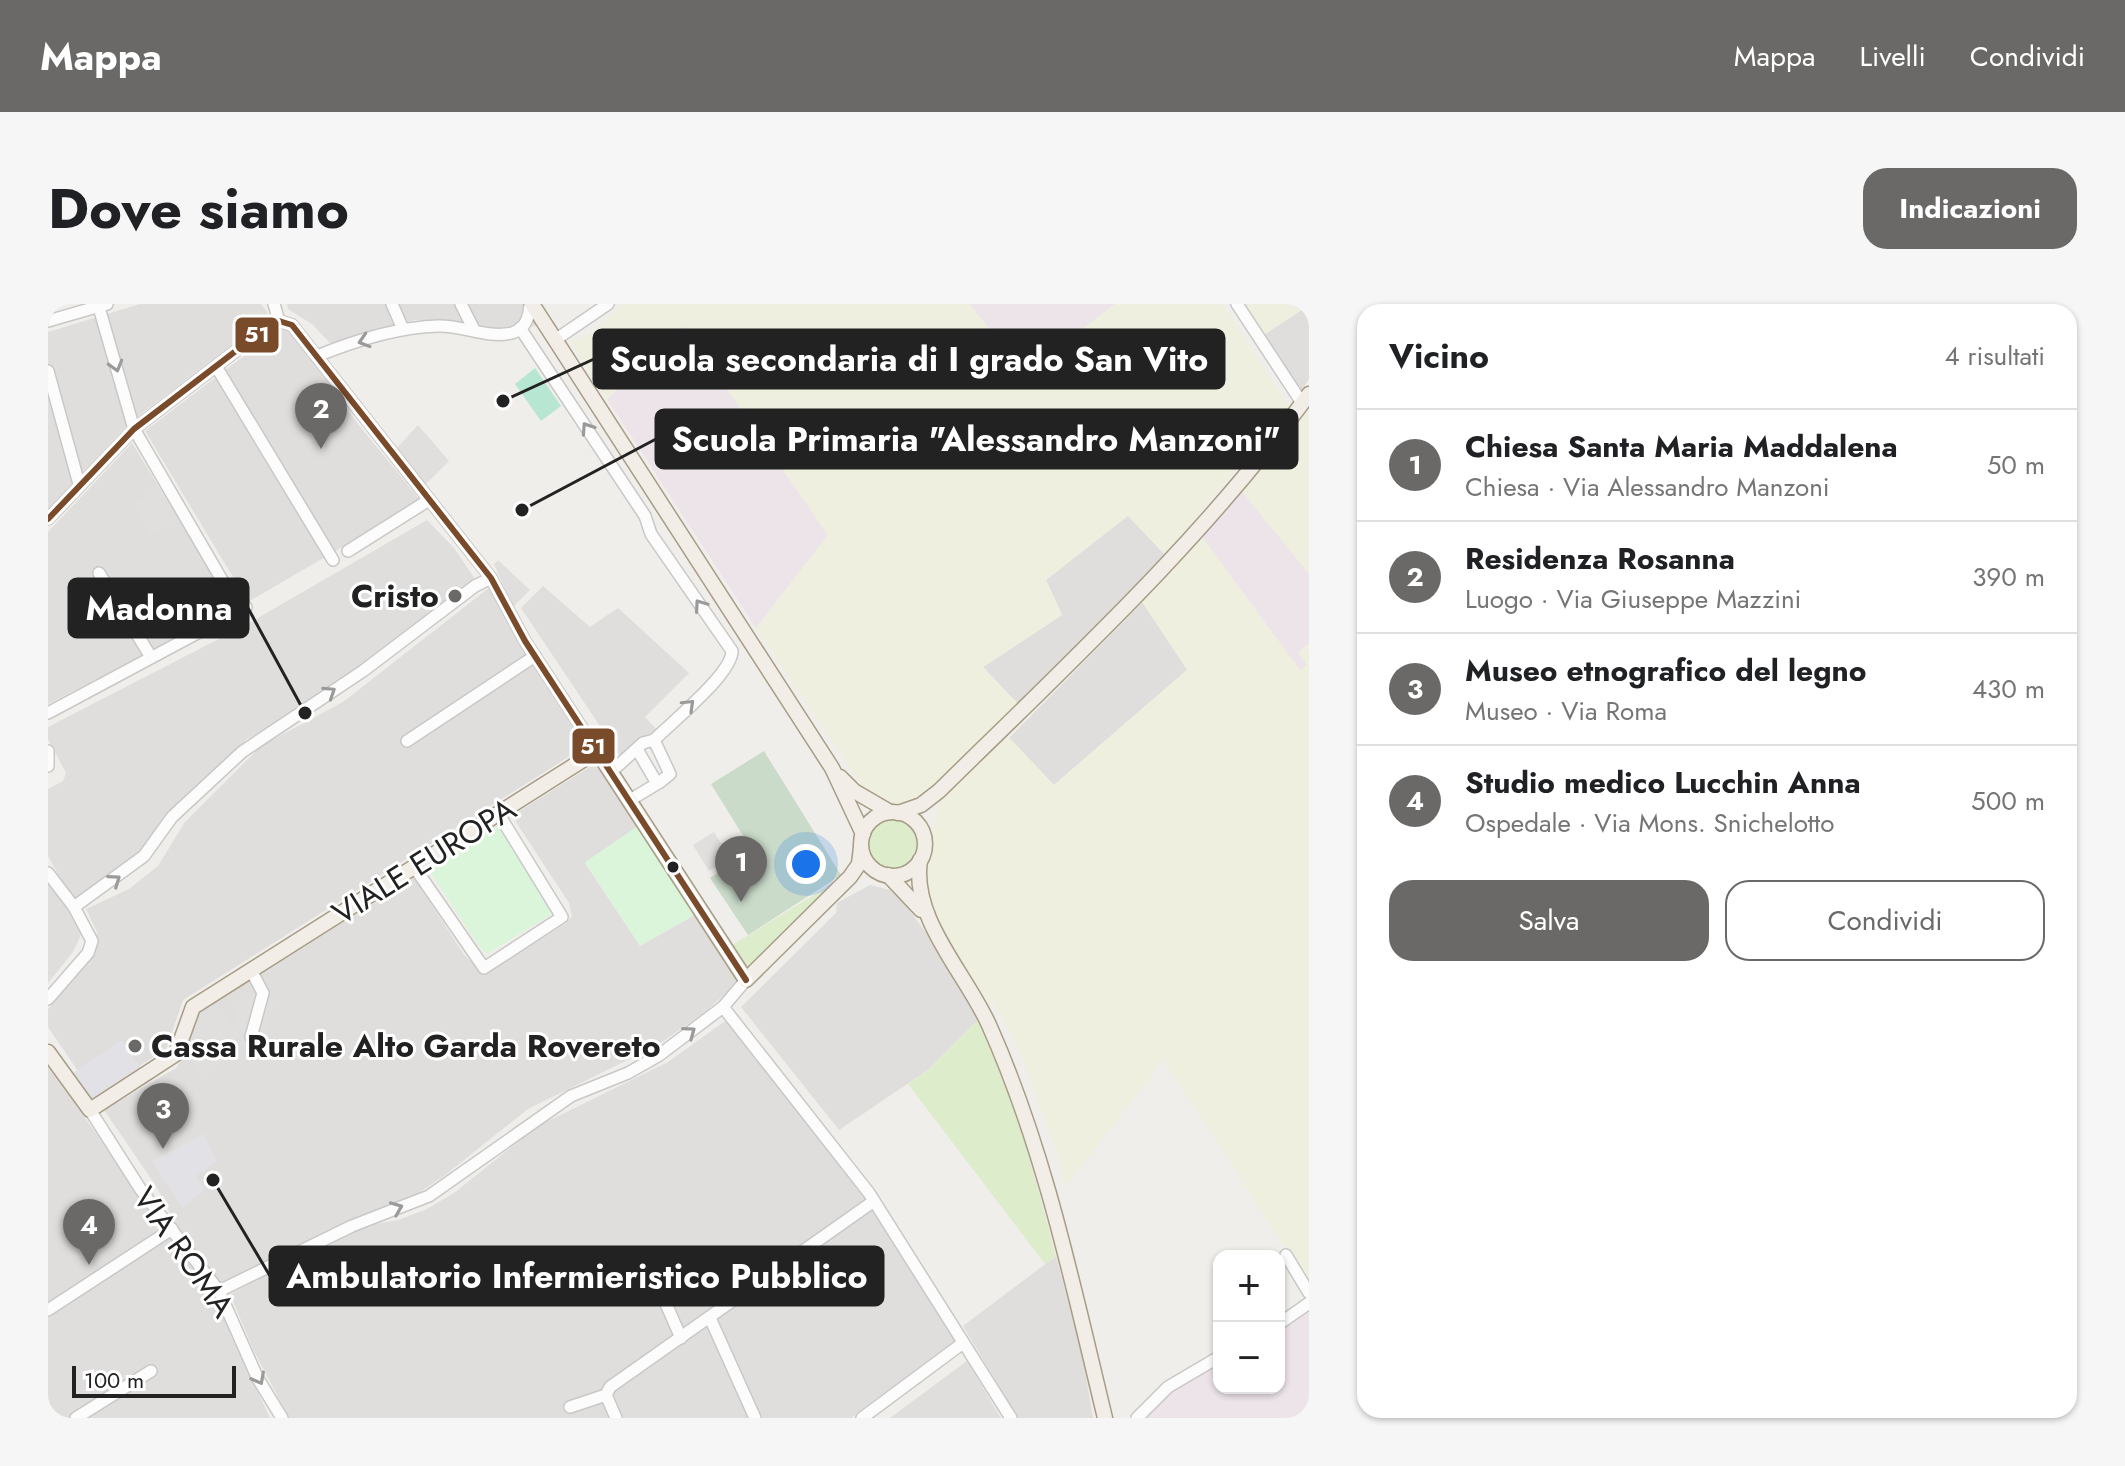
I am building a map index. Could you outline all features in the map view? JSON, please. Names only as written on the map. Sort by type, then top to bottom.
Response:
[{"type":"main road","points":[[531,304],[832,768],[871,867],[885,874],[926,917],[984,1015],[1016,1090],[1054,1212],[1105,1418]]},
{"type":"main road","points":[[597,751],[746,980],[855,870],[862,841],[873,819],[921,805],[939,791],[1185,547],[1305,398]]},
{"type":"main road","name":"VIALE EUROPA","points":[[90,1110],[176,1054],[193,1007],[597,751]]},
{"type":"main road","points":[[832,768],[854,791],[912,819],[922,831]]},
{"type":"main road","points":[[926,917],[918,891],[920,860],[924,851],[922,831],[939,791]]},
{"type":"main road","points":[[835,893],[885,874],[905,873],[920,860]]},
{"type":"main road","name":"VIA ROMA","points":[[48,1052],[90,1110]]},
{"type":"street","points":[[274,304],[279,321],[300,331],[491,578],[535,656],[597,751]]},
{"type":"street","points":[[392,304],[403,329]]},
{"type":"street","points":[[461,304],[474,330]]},
{"type":"street","points":[[317,356],[403,329],[439,326],[495,335],[525,324],[531,304]]},
{"type":"street","points":[[555,340],[608,304]]},
{"type":"street","points":[[1237,304],[1305,398]]},
{"type":"street","points":[[48,321],[101,305],[134,429],[243,609],[48,713]]},
{"type":"street","points":[[48,519],[134,429],[279,321]]},
{"type":"street","points":[[520,328],[645,516],[651,534],[732,651],[732,660],[721,674],[654,740],[643,743],[638,751],[611,772]]},
{"type":"street","points":[[217,368],[333,560]]},
{"type":"street","points":[[48,371],[79,484]]},
{"type":"street","points":[[348,551],[429,500]]},
{"type":"street","points":[[99,573],[151,657]]},
{"type":"street","points":[[74,907],[144,856],[172,817],[242,752],[363,671],[491,578]]},
{"type":"street","points":[[407,741],[535,656]]},
{"type":"street","points":[[630,800],[670,774],[654,740]]},
{"type":"street","points":[[48,751],[48,766]]},
{"type":"street","points":[[638,751],[660,782]]},
{"type":"street","points":[[415,868],[484,968],[562,917],[498,813]]},
{"type":"street","points":[[48,873],[74,907],[92,941],[88,953],[48,999]]},
{"type":"street","points":[[251,1037],[263,993],[252,972]]},
{"type":"street","points":[[219,1291],[352,1226],[429,1196],[571,1096],[628,1073],[658,1056],[723,1007],[746,980]]},
{"type":"street","points":[[723,1007],[874,1201],[1011,1418]]},
{"type":"street","name":"VIA ROMA","points":[[90,1110],[141,1190],[219,1291],[258,1379],[282,1418]]},
{"type":"street","points":[[570,1407],[606,1395],[610,1387],[874,1201]]},
{"type":"street","points":[[48,1310],[172,1229]]},
{"type":"street","points":[[1286,1255],[1309,1293]]},
{"type":"street","points":[[653,1274],[681,1338]]},
{"type":"street","points":[[1282,1322],[1309,1303]]},
{"type":"street","points":[[710,1318],[755,1418]]},
{"type":"street","points":[[862,1418],[963,1343]]},
{"type":"street","points":[[1137,1418],[1168,1387],[1213,1361]]},
{"type":"street","points":[[81,1417],[151,1371]]},
{"type":"street","points":[[606,1395],[616,1418]]},
{"type":"street","points":[[98,1405],[106,1418]]},
{"type":"street","points":[[878,1406],[886,1418]]},
{"type":"shaded area","points":[[140,304],[261,304],[270,316],[129,423],[48,509],[48,332]]},
{"type":"shaded area","points":[[287,304],[523,304],[538,326],[503,329],[452,321],[415,320],[331,344],[312,324],[288,309]]},
{"type":"shaded area","points":[[969,304],[1115,304],[1026,373]]},
{"type":"shaded area","points":[[1309,304],[1309,379],[1300,392],[1261,337]]},
{"type":"shaded area","points":[[683,325],[828,535],[756,628],[607,399]]},
{"type":"shaded area","points":[[282,327],[291,331],[358,424],[421,501],[248,602],[145,431]]},
{"type":"shaded area","points":[[418,425],[449,461],[423,487],[394,451]]},
{"type":"shaded area","points":[[132,443],[234,609],[48,704],[48,532]]},
{"type":"shaded area","points":[[1246,486],[1309,568],[1309,663],[1300,671],[1202,537]]},
{"type":"shaded area","points":[[160,488],[177,519],[150,536],[134,504]]},
{"type":"shaded area","points":[[1128,515],[1165,555],[1018,704],[983,667],[1062,615],[1046,580]]},
{"type":"shaded area","points":[[427,520],[454,548],[475,579],[299,713],[247,739],[167,818],[141,861],[73,901],[48,856],[48,789],[63,781],[66,773],[48,739],[48,727],[244,626]]},
{"type":"shaded area","points":[[498,560],[530,590],[513,607],[494,564]]},
{"type":"shaded area","points":[[543,586],[590,627],[618,608],[689,673],[645,717],[656,729],[622,759],[521,608]]},
{"type":"shaded area","points":[[490,587],[589,744],[183,1000],[166,1050],[93,1093],[48,1027],[48,1009],[87,961],[96,944],[97,932],[86,909],[129,889],[158,866],[185,822],[261,746],[343,702]]},
{"type":"shaded area","points":[[1143,602],[1188,669],[1054,785],[1008,739]]},
{"type":"shaded area","points":[[599,761],[641,824],[585,863],[640,946],[698,913],[741,980],[705,1012],[658,1045],[528,1109],[444,1176],[395,1208],[222,1284],[189,1250],[156,1186],[104,1110],[176,1068],[187,1052],[197,1014],[414,878],[465,956],[483,972],[490,971],[565,924],[572,916],[569,903],[512,816]]},
{"type":"shaded area","points":[[714,832],[730,858],[709,871],[693,845]]},
{"type":"shaded area","points":[[48,874],[81,935],[73,952],[48,983]]},
{"type":"shaded area","points":[[870,885],[890,890],[902,900],[958,976],[981,1017],[928,1070],[839,1130],[741,1007],[836,913],[837,903]]},
{"type":"shaded area","points":[[242,992],[275,999],[266,1036],[243,1046],[200,1076],[187,1055],[200,1014],[218,1004],[232,1027]]},
{"type":"shaded area","points":[[728,1019],[890,1228],[955,1341],[851,1418],[289,1418],[253,1349],[230,1294],[360,1227],[398,1220],[425,1210],[454,1193],[538,1126],[668,1062]]},
{"type":"shaded area","points":[[122,1040],[144,1072],[88,1108],[67,1077]]},
{"type":"shaded area","points":[[48,1066],[164,1229],[48,1302]]},
{"type":"shaded area","points":[[204,1134],[217,1161],[196,1176],[205,1190],[182,1208],[152,1161]]},
{"type":"shaded area","points":[[171,1236],[214,1296],[270,1418],[48,1418],[48,1316]]},
{"type":"shaded area","points":[[1056,1256],[1082,1353],[1093,1418],[1018,1418],[963,1326]]},
{"type":"shaded area","points":[[1309,1309],[1309,1418],[1132,1418],[1162,1393],[1213,1365],[1213,1394],[1285,1394],[1285,1325]]},
{"type":"shaded area","points":[[967,1361],[1001,1418],[890,1418]]},
{"type":"green space","points":[[623,304],[969,304],[1026,373],[1115,304],[1223,304],[1289,406],[1165,555],[1128,516],[1046,580],[1062,615],[983,667],[1018,704],[952,774],[910,803],[896,804],[869,796],[756,628],[828,535],[683,326],[607,399],[570,340],[590,335]]},
{"type":"green space","points":[[1242,304],[1306,304],[1308,306],[1261,337]]},
{"type":"green space","points":[[535,368],[561,406],[541,421],[515,384]]},
{"type":"green space","points":[[1303,407],[1309,415],[1309,574],[1239,488]]},
{"type":"green space","points":[[1202,537],[1300,670],[1307,665],[1298,653],[1309,643],[1309,1285],[1164,1060],[1065,1187],[1058,1155],[1020,1053],[993,1000],[986,1005],[931,911],[923,881],[938,805],[1006,734],[1054,785],[1187,670],[1140,599],[1168,576]]},
{"type":"green space","points":[[764,751],[841,875],[748,935],[710,878],[759,847],[756,842],[750,847],[711,784]]},
{"type":"green space","points":[[893,820],[910,827],[917,844],[910,861],[893,868],[876,861],[869,844],[876,827]]},
{"type":"green space","points":[[641,824],[698,913],[640,946],[585,862]]},
{"type":"green space","points":[[498,825],[555,912],[487,954],[428,869]]},
{"type":"green space","points":[[842,878],[752,967],[740,963],[729,947]]},
{"type":"green space","points":[[980,1018],[1011,1089],[1056,1256],[1045,1264],[908,1084],[928,1070]]},
{"type":"transit line","name":"51","points":[[48,519],[134,429],[267,327],[279,321],[292,325],[491,578],[525,641],[746,980]]},
{"type":"place","name":"Scuola secondaria di I grado San Vito","points":[[503,401]]},
{"type":"place","name":"Residenza Rosanna","points":[[321,449]]},
{"type":"place","name":"Scuola Primaria \"Alessandro Manzoni\"","points":[[522,510]]},
{"type":"place","name":"Cristo","points":[[455,596]]},
{"type":"place","name":"Madonna","points":[[305,713]]},
{"type":"place","name":"Chiesa Santa Maria Maddalena","points":[[741,902]]},
{"type":"place","name":"Cassa Rurale Alto Garda Rovereto","points":[[135,1046]]},
{"type":"place","name":"Museo etnografico del legno","points":[[163,1149]]},
{"type":"place","name":"Ambulatorio Infermieristico Pubblico","points":[[213,1180]]},
{"type":"place","name":"Studio medico Lucchin Anna","points":[[89,1265]]}]
